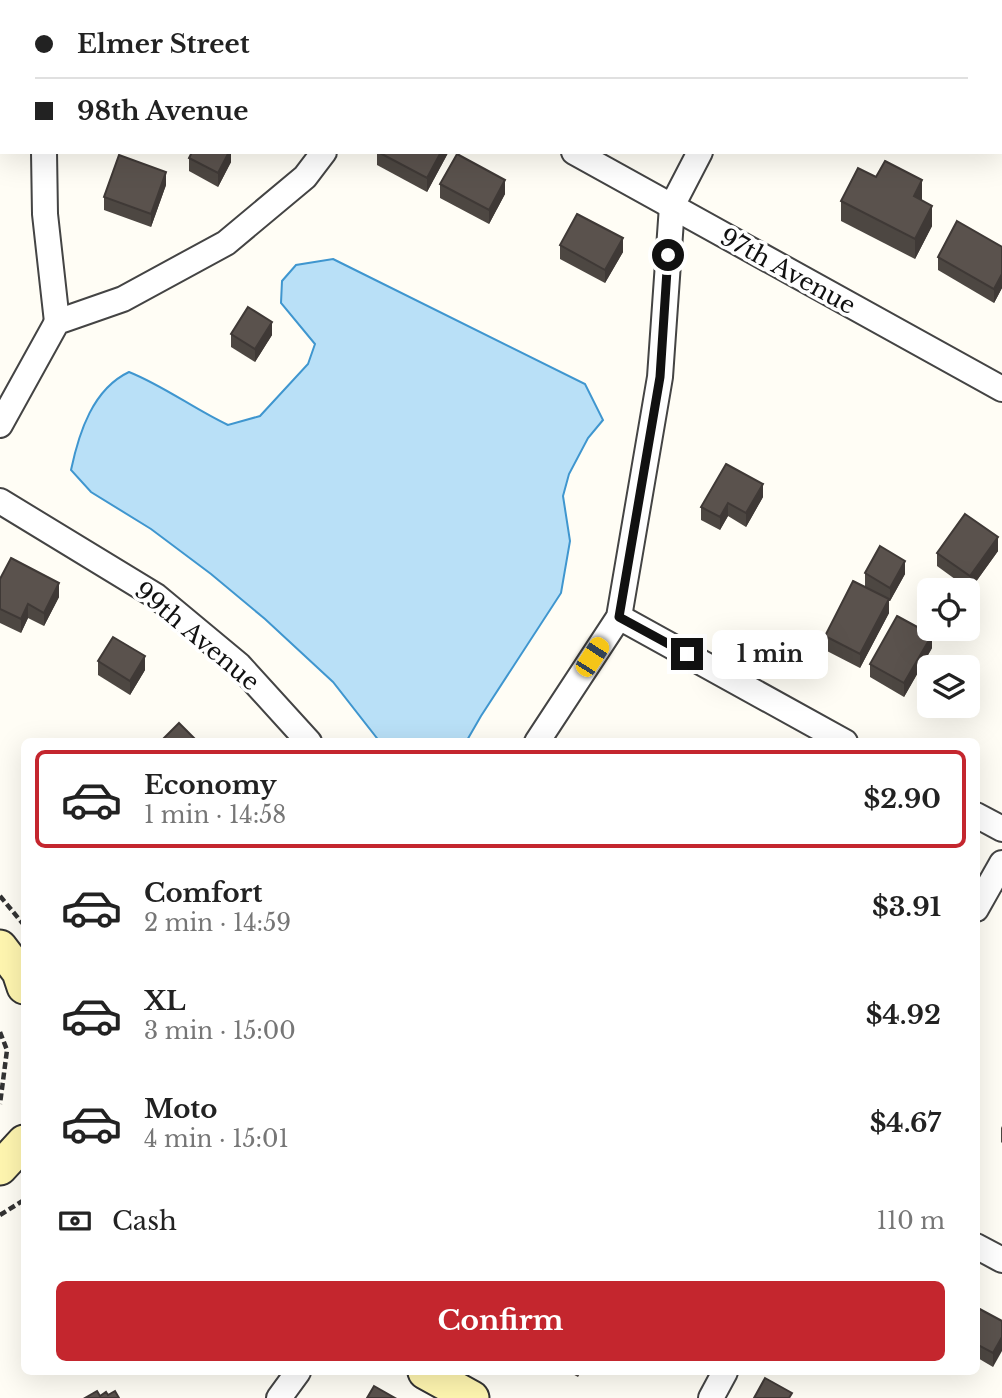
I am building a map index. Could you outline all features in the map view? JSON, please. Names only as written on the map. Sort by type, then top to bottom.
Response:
[{"type":"street","points":[[0,425],[57,322],[45,214],[44,154]]},
{"type":"street","points":[[57,322],[123,299],[226,243],[305,177],[322,154]]},
{"type":"street","name":"97th Avenue","points":[[578,154],[1002,389]]},
{"type":"street","points":[[540,738],[619,617],[660,377],[672,206],[699,154]]},
{"type":"street","name":"99th Avenue","points":[[0,500],[156,596],[239,665],[305,738]]},
{"type":"street","points":[[619,617],[838,738]]},
{"type":"street","points":[[980,817],[1002,829]]},
{"type":"street","points":[[980,902],[1002,863]]},
{"type":"street","points":[[0,947],[21,978]]},
{"type":"street","points":[[0,1168],[21,1144]]},
{"type":"street","points":[[980,1248],[1002,1260]]},
{"type":"street","points":[[279,1398],[296,1375]]},
{"type":"street","points":[[430,1375],[472,1398]]},
{"type":"street","points":[[711,1398],[723,1375]]},
{"type":"path","points":[[0,896],[21,921]]},
{"type":"path","points":[[0,1032],[7,1050],[0,1104]]},
{"type":"path","points":[[0,1215],[21,1202]]},
{"type":"water","points":[[333,259],[585,384],[603,420],[588,438],[569,474],[563,496],[570,541],[561,593],[468,738],[377,738],[333,682],[265,619],[151,529],[91,492],[71,470],[83,427],[97,400],[116,380],[129,372],[228,425],[260,416],[308,364],[315,344],[281,303],[282,281],[296,265]]},
{"type":"building","points":[[191,154],[228,154],[218,173],[189,158]]},
{"type":"building","points":[[382,154],[440,154],[427,178]]},
{"type":"building","points":[[457,154],[505,180],[489,210],[440,184]]},
{"type":"building","points":[[119,155],[166,172],[151,214],[104,197]]},
{"type":"building","points":[[885,161],[922,180],[914,196],[932,206],[915,239],[841,201],[858,168],[876,177]]},
{"type":"building","points":[[577,214],[623,238],[605,270],[560,245]]},
{"type":"building","points":[[957,221],[1002,247],[1002,274],[994,289],[938,257]]},
{"type":"building","points":[[248,307],[272,322],[255,349],[231,334]]},
{"type":"building","points":[[726,464],[763,484],[746,513],[728,503],[720,517],[701,507]]},
{"type":"building","points":[[965,514],[998,537],[970,576],[937,553]]},
{"type":"building","points":[[880,546],[905,561],[890,588],[865,573]]},
{"type":"building","points":[[11,558],[59,583],[44,613],[28,604],[21,619],[0,609],[0,579]]},
{"type":"building","points":[[853,581],[889,599],[860,654],[825,636]]},
{"type":"building","points":[[897,616],[917,627],[917,641],[928,641],[920,655],[917,655],[917,661],[904,683],[870,664]]},
{"type":"building","points":[[113,637],[145,656],[130,681],[98,661]]},
{"type":"building","points":[[179,723],[194,738],[164,738]]},
{"type":"building","points":[[980,1309],[1002,1321],[1002,1337],[993,1353],[980,1346]]},
{"type":"building","points":[[765,1378],[792,1393],[789,1398],[754,1398]]},
{"type":"building","points":[[374,1386],[395,1398],[367,1398]]},
{"type":"building","points":[[97,1391],[100,1396],[115,1391],[119,1398],[85,1398]]},
{"type":"route","points":[[668,255],[660,377],[619,617],[687,654]]}]
